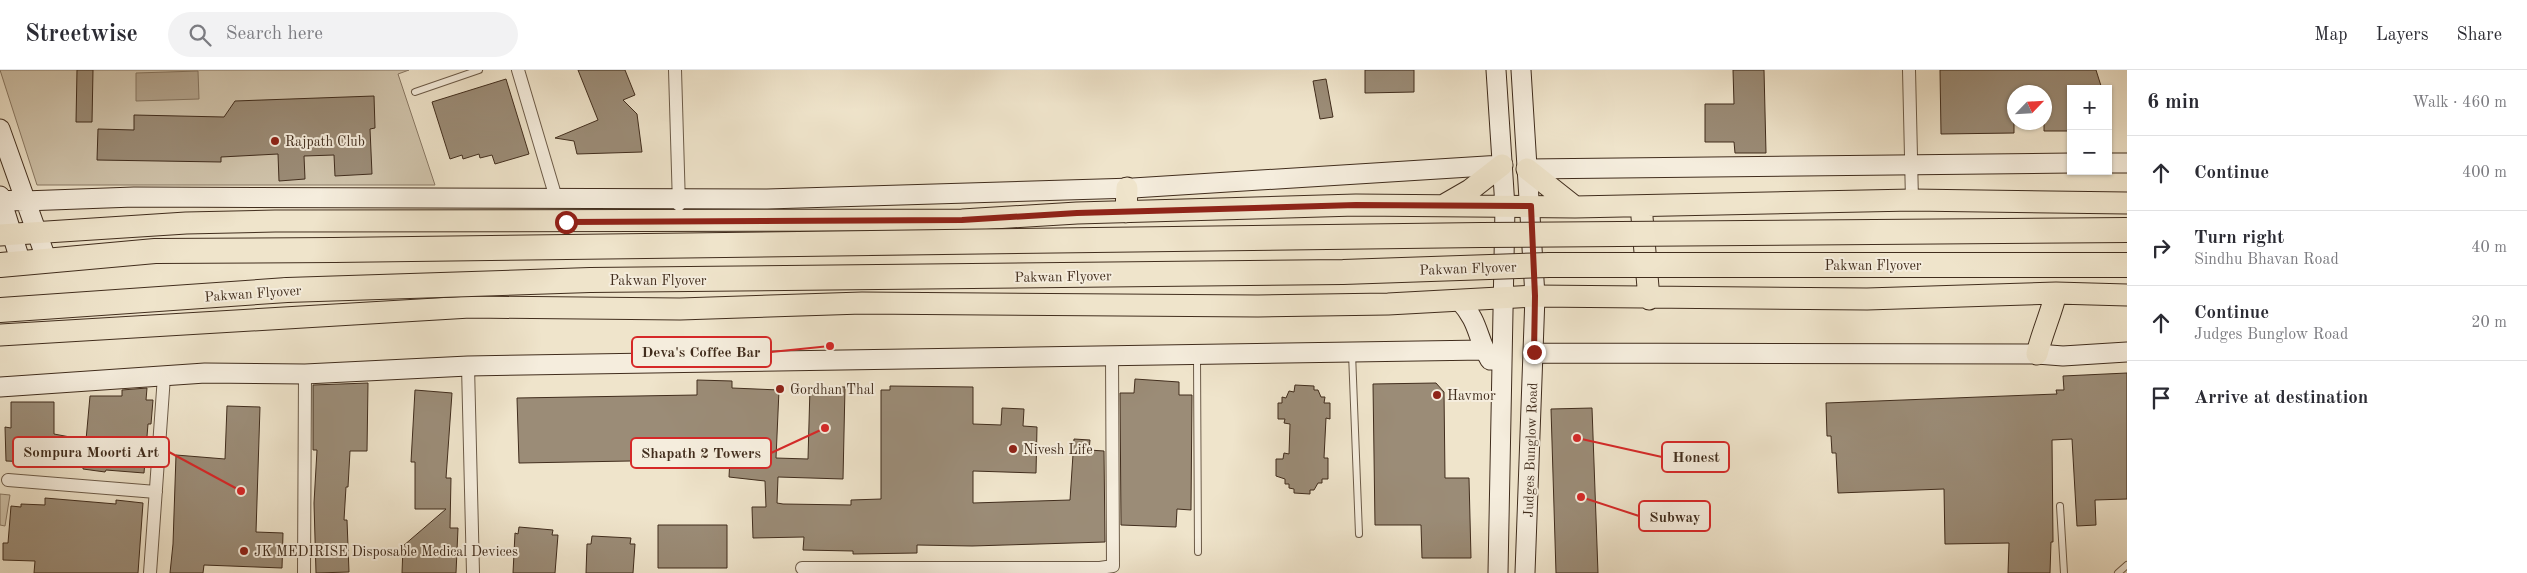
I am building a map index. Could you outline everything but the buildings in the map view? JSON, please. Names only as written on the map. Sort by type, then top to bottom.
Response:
[{"type":"highway","points":[[11,264],[156,251],[1481,235],[2127,230]]},
{"type":"highway","name":"Pakwan Flyover","points":[[0,310],[286,290],[590,280],[1313,272],[1549,265],[2127,265]]},
{"type":"main road","points":[[1444,206],[1470,190],[1502,165]]},
{"type":"main road","points":[[1527,169],[1575,207]]},
{"type":"main road","points":[[1126,212],[1127,188]]},
{"type":"main road","points":[[6,235],[186,222],[962,220],[1126,212],[1356,205],[1575,207],[1912,200],[2127,203]]},
{"type":"main road","points":[[1642,205],[1642,230],[1650,299]]},
{"type":"main road","points":[[2037,354],[2042,330],[2051,313],[2056,293]]},
{"type":"main road","points":[[0,335],[470,307],[680,309],[862,303],[1258,306],[1535,296],[1650,299],[1867,299],[2056,293],[2127,295]]},
{"type":"street","points":[[518,70],[556,198]]},
{"type":"street","points":[[675,70],[680,222]]},
{"type":"street","points":[[1496,70],[1505,207],[1498,573]]},
{"type":"street","name":"Judges Bunglow Road","points":[[1521,70],[1531,206],[1535,296],[1525,573]]},
{"type":"street","points":[[1909,70],[1912,200]]},
{"type":"street","points":[[0,129],[24,201],[47,261]]},
{"type":"street","points":[[1527,169],[1911,163],[2067,163]]},
{"type":"street","points":[[2112,163],[2127,163]]},
{"type":"street","points":[[11,264],[0,198],[24,201],[134,197],[767,199],[1127,188],[1502,165]]},
{"type":"street","points":[[1459,300],[1476,323],[1484,350],[1501,378]]},
{"type":"street","points":[[0,387],[205,373],[305,374],[468,366],[1484,350]]},
{"type":"street","points":[[1534,352],[2037,354],[2063,356],[2127,352]]},
{"type":"street","points":[[802,568],[1100,570],[1113,566],[1112,355]]},
{"type":"street","points":[[468,366],[473,573]]},
{"type":"street","points":[[304,573],[305,374]]},
{"type":"street","points":[[150,573],[164,376]]},
{"type":"street","points":[[8,480],[156,492]]},
{"type":"lane","points":[[415,92],[479,70]]},
{"type":"lane","points":[[1352,352],[1359,534]]},
{"type":"lane","points":[[1197,354],[1198,552]]},
{"type":"lane","points":[[2060,506],[2064,573]]},
{"type":"lane","points":[[2118,573],[2127,566]]},
{"type":"shaded area","points":[[0,70],[409,70],[398,74],[435,185],[37,185]]},
{"type":"shaded area","points":[[198,71],[199,99],[136,101],[136,73]]},
{"type":"shaded area","points":[[0,494],[10,495],[5,526],[0,525]]},
{"type":"place","name":"Rajpath Club","points":[[275,141]]},
{"type":"place","name":"Deva's Coffee Bar","points":[[830,346]]},
{"type":"place","name":"Gordhan Thal","points":[[780,389]]},
{"type":"place","name":"Havmor","points":[[1437,395]]},
{"type":"place","name":"Shapath 2 Towers","points":[[825,428]]},
{"type":"place","name":"Honest","points":[[1577,438]]},
{"type":"place","name":"Nivesh Life","points":[[1013,449]]},
{"type":"place","name":"Sompura Moorti Art","points":[[241,491]]},
{"type":"place","name":"Subway","points":[[1581,497]]},
{"type":"place","name":"JK MEDIRISE Disposable Medical Devices","points":[[244,551]]},
{"type":"route","points":[[566,222],[962,220],[1077,213],[1356,205],[1531,206],[1535,296],[1534,352]]}]
